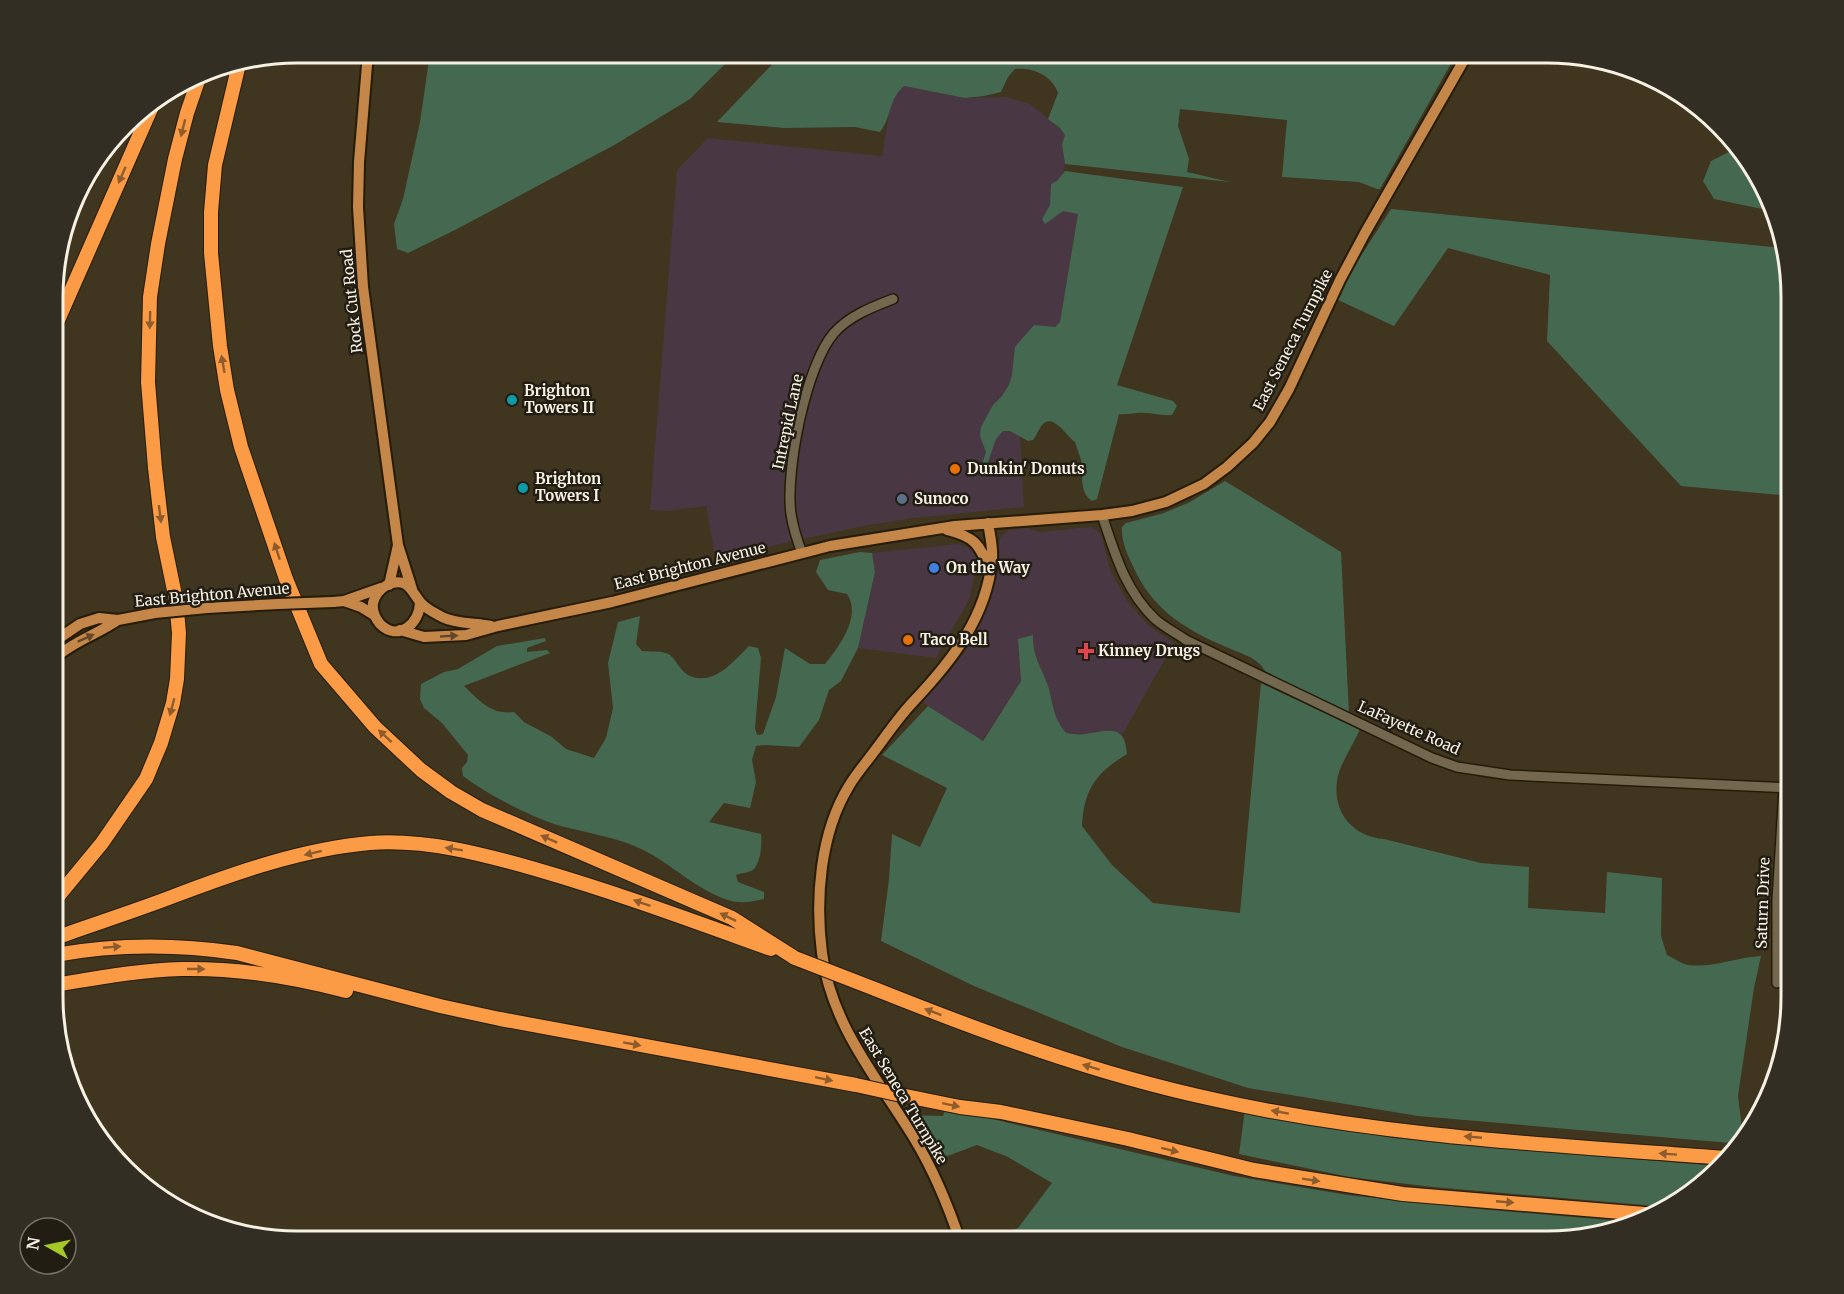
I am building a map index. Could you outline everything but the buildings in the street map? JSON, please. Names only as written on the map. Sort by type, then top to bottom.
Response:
[{"type":"highway","points":[[237,71],[215,165],[211,212],[211,253],[220,346],[227,390],[241,447],[286,579],[321,664],[375,727],[422,770],[451,792],[482,810],[732,918],[795,958]]},
{"type":"highway","points":[[63,890],[102,843],[146,779],[161,743],[173,703],[177,679],[179,633],[176,600],[163,537],[148,382],[150,297],[175,159],[196,86]]},
{"type":"highway","points":[[63,309],[147,117]]},
{"type":"highway","points":[[63,935],[259,866],[330,849],[370,843],[401,842],[457,849],[488,855],[585,883],[795,958],[987,1033],[1064,1059],[1211,1099],[1285,1113],[1406,1131],[1718,1157]]},
{"type":"highway","points":[[63,954],[119,946],[211,949],[257,957],[440,1006],[960,1107],[1001,1112],[1128,1139],[1254,1170],[1403,1194],[1636,1213]]},
{"type":"highway","points":[[63,984],[157,971],[206,969],[230,971],[308,982],[480,1023],[538,1034],[608,1040]]},
{"type":"main road","name":"Rock Cut Road","points":[[367,63],[359,162],[363,288],[398,545],[412,589]]},
{"type":"main road","name":"East Seneca Turnpike","points":[[957,1231],[932,1168],[873,1076],[842,1022],[824,967],[820,916],[825,856],[834,815],[849,786],[884,738],[960,646],[976,621],[985,594],[990,568],[992,549],[988,523],[1102,515],[1152,506],[1204,484],[1253,443],[1270,422],[1365,233],[1462,63]]},
{"type":"main road","name":"East Brighton Avenue","points":[[400,630],[424,637],[466,635],[612,602],[830,546],[941,528],[988,523]]},
{"type":"main road","points":[[941,528],[966,535],[974,540],[990,568]]},
{"type":"main road","name":"Rock Cut Road","points":[[386,586],[398,545]]},
{"type":"main road","points":[[420,602],[420,610],[414,623],[400,630],[384,627],[374,615],[374,599],[378,592],[386,586],[399,583],[412,589],[420,602],[430,611],[445,618],[498,626]]},
{"type":"main road","name":"East Brighton Avenue","points":[[338,602],[386,586]]},
{"type":"main road","name":"East Brighton Avenue","points":[[63,636],[80,624],[99,618],[118,620],[155,613],[207,608],[338,602],[361,607],[374,615]]},
{"type":"main road","name":"East Brighton Avenue","points":[[63,652],[76,642],[103,630],[118,620]]},
{"type":"street","name":"Intrepid Lane","points":[[802,554],[791,512],[790,488],[796,444],[814,367],[827,341],[845,322],[893,299]]},
{"type":"street","name":"LaFayette Road","points":[[1102,515],[1117,562],[1126,581],[1156,620],[1186,640],[1432,758],[1457,767],[1510,775],[1781,788]]},
{"type":"street","name":"Saturn Drive","points":[[1777,983],[1777,900],[1781,859]]},
{"type":"shaded area","points":[[904,86],[965,98],[1006,97],[1030,104],[1060,128],[1065,135],[1062,144],[1065,164],[1063,176],[1078,213],[1060,323],[1055,328],[1020,438],[1024,507],[913,518],[863,526],[775,545],[716,561],[706,506],[668,511],[650,510],[677,170],[708,138],[882,156],[890,107],[896,93]]},
{"type":"shaded area","points":[[1090,527],[1101,534],[1110,570],[1127,601],[1148,625],[1174,643],[1122,735],[1111,730],[1082,735],[1066,733],[1059,725],[1053,711],[1048,688],[1033,648],[1033,635],[1018,639],[1021,681],[982,741],[921,701],[940,683],[965,652],[981,620],[995,577],[1000,538],[1004,533],[1009,530],[1027,528],[1040,532]]},
{"type":"shaded area","points":[[958,544],[971,549],[977,563],[969,600],[936,658],[858,648],[875,572],[872,553]]},
{"type":"green space","points":[[429,63],[726,63],[690,99],[616,144],[408,253],[397,249],[394,224],[403,199],[420,122]]},
{"type":"green space","points":[[773,63],[1451,63],[1380,189],[1359,182],[1282,177],[1287,120],[1180,109],[1178,126],[1189,159],[1187,172],[1230,182],[1065,164],[1062,144],[1065,135],[1048,119],[1058,93],[1046,77],[1028,69],[1015,69],[1008,77],[1001,92],[984,96],[965,98],[904,86],[895,97],[880,132],[855,127],[784,128],[717,122]]},
{"type":"green space","points":[[1730,151],[1750,180],[1764,209],[1714,199],[1703,181],[1711,161]]},
{"type":"green space","points":[[1065,171],[1183,187],[1117,385],[1173,401],[1177,406],[1172,415],[1119,414],[1097,499],[1092,501],[1083,488],[1081,460],[1075,442],[1052,422],[1044,423],[1033,440],[1028,441],[1010,431],[1003,431],[996,439],[987,465],[984,469],[981,467],[986,452],[980,436],[981,427],[993,405],[1009,385],[1015,347],[1034,325],[1055,327],[1060,322],[1078,214],[1063,211],[1045,224],[1042,219],[1050,205],[1051,184],[1057,181]]},
{"type":"green space","points":[[1391,209],[1776,247],[1781,297],[1781,495],[1681,486],[1547,341],[1550,275],[1448,248],[1394,326],[1336,299],[1351,271]]},
{"type":"green space","points":[[1225,481],[1341,552],[1349,714],[1266,672],[1258,662],[1248,656],[1182,624],[1159,605],[1140,581],[1125,547],[1122,527],[1126,523],[1164,513],[1190,502]]},
{"type":"green space","points":[[860,552],[872,553],[875,572],[858,648],[841,681],[829,690],[819,720],[799,747],[756,746],[752,760],[756,782],[750,808],[724,803],[709,822],[761,834],[761,849],[757,865],[751,871],[736,875],[738,882],[764,892],[764,899],[737,902],[716,896],[641,849],[612,838],[549,822],[497,798],[463,776],[462,768],[467,762],[468,755],[442,723],[424,708],[420,699],[421,684],[444,672],[458,669],[497,646],[545,638],[546,641],[527,648],[527,652],[547,650],[550,653],[464,686],[492,709],[514,712],[524,722],[552,737],[566,749],[594,758],[606,738],[613,708],[608,663],[618,622],[640,616],[636,644],[642,651],[667,653],[690,676],[707,678],[715,675],[730,665],[749,646],[758,648],[761,658],[755,728],[757,735],[763,734],[776,697],[785,648],[810,664],[825,664],[847,631],[852,612],[851,603],[847,594],[828,590],[816,572],[820,560]]},
{"type":"green space","points":[[1033,635],[1036,656],[1059,723],[1066,733],[1114,731],[1123,737],[1127,754],[1107,768],[1094,783],[1086,802],[1082,826],[1112,865],[1153,903],[1240,913],[1261,683],[1360,729],[1339,772],[1337,797],[1345,818],[1361,832],[1372,837],[1481,863],[1529,867],[1528,908],[1605,913],[1607,872],[1662,878],[1661,936],[1667,955],[1686,964],[1698,966],[1761,956],[1738,1096],[1742,1127],[1730,1143],[1418,1116],[1248,1088],[1122,1047],[974,986],[881,941],[892,834],[920,847],[947,788],[882,755],[928,706],[983,741],[1021,681],[1018,639]]},
{"type":"green space","points":[[946,1108],[1234,1176],[1348,1195],[1616,1221],[1593,1227],[1547,1231],[1010,1231],[1018,1228],[1052,1183],[1008,1157],[977,1145],[934,1161],[904,1115],[943,1116]]},
{"type":"green space","points":[[1245,1109],[1394,1138],[1710,1165],[1690,1183],[1653,1206],[1433,1187],[1349,1177],[1239,1154]]},
{"type":"place","name":"Brighton Towers II","points":[[512,400]]},
{"type":"place","name":"Dunkin' Donuts","points":[[955,469]]},
{"type":"place","name":"Brighton Towers I","points":[[523,488]]},
{"type":"place","name":"Sunoco","points":[[902,499]]},
{"type":"place","name":"On the Way","points":[[934,568]]},
{"type":"place","name":"Taco Bell","points":[[908,640]]},
{"type":"place","name":"Kinney Drugs","points":[[1086,651]]}]
